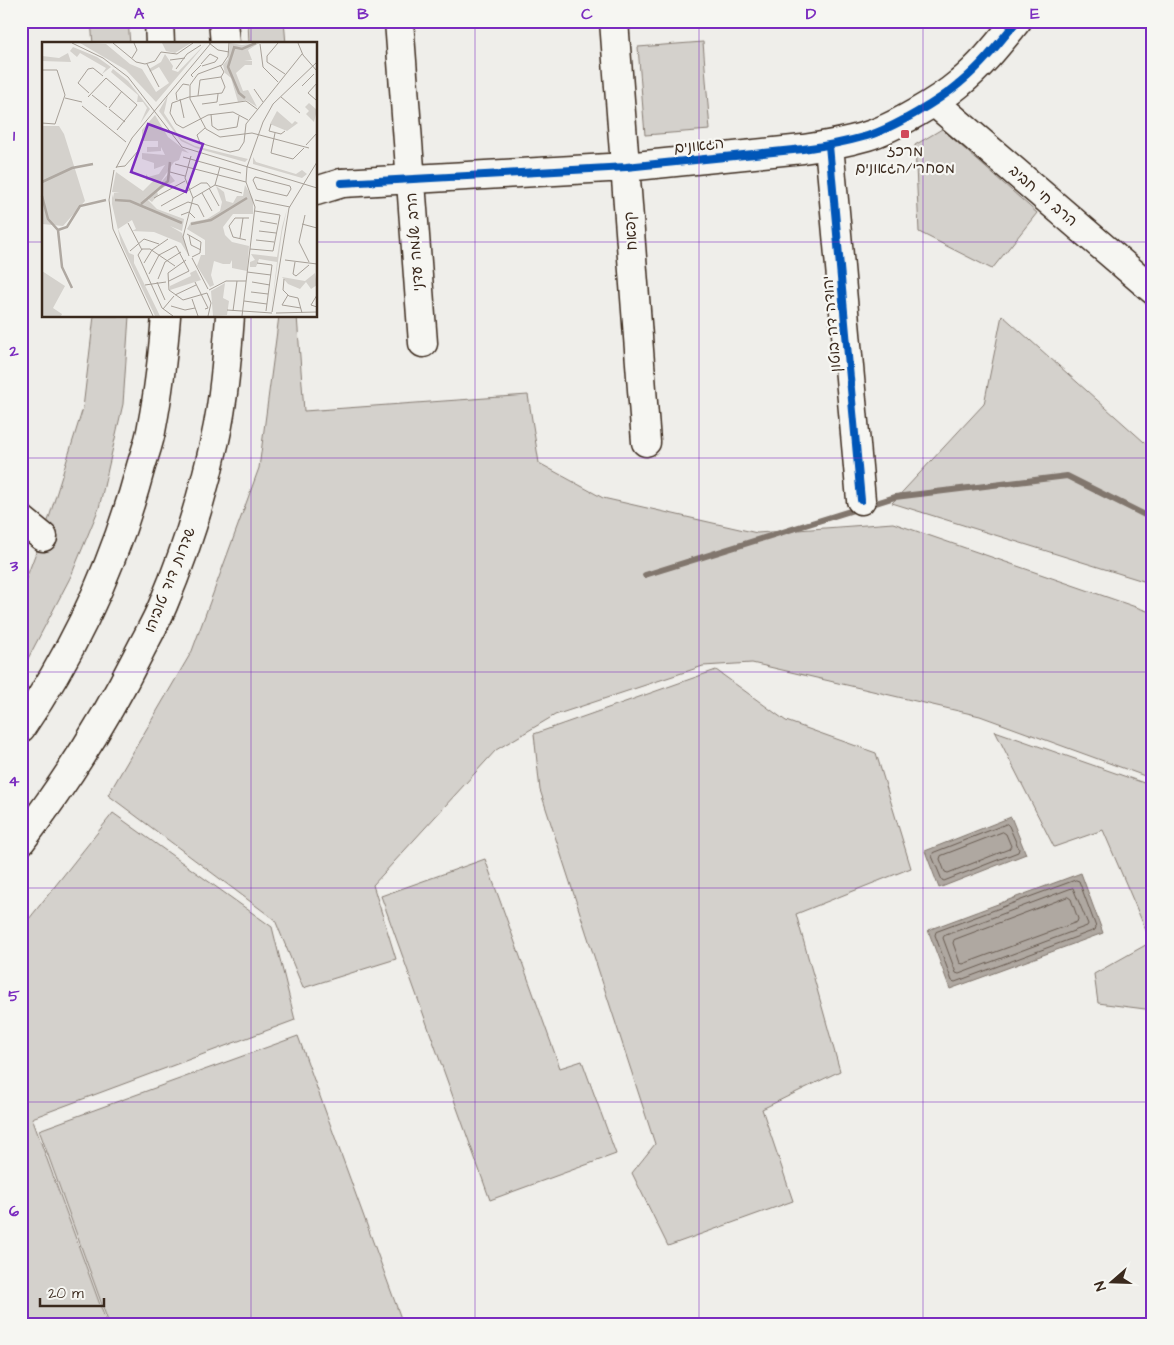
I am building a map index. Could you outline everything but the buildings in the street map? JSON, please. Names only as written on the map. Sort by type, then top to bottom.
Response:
[{"type":"main road","points":[[159,21],[160,42]]},
{"type":"main road","points":[[223,21],[225,42]]},
{"type":"main road","name":"הרב שלמה עדני","points":[[399,21],[423,344]]},
{"type":"main road","name":"קפאח","points":[[614,21],[646,442]]},
{"type":"main road","name":"הגאונים","points":[[325,184],[626,167],[829,145],[869,135],[934,102],[959,84],[982,62],[1017,21]]},
{"type":"main road","name":"הרב חי חביב","points":[[934,102],[1153,290]]},
{"type":"main road","name":"יהודה דה בוטון","points":[[829,145],[861,500]]},
{"type":"main road","points":[[21,728],[70,647],[104,580],[130,510],[152,426],[166,318]]},
{"type":"main road","name":"שדרות דוד טוביהו","points":[[21,841],[40,817],[91,740],[163,606],[191,530],[215,439],[227,356],[230,318]]},
{"type":"main road","points":[[21,519],[43,537]]},
{"type":"shaded area","points":[[91,21],[128,21],[130,42],[93,42]]},
{"type":"shaded area","points":[[248,21],[284,21],[286,42],[249,42]]},
{"type":"shaded area","points":[[703,42],[710,130],[645,135],[638,47]]},
{"type":"shaded area","points":[[942,129],[1037,213],[992,269],[919,232],[915,145]]},
{"type":"shaded area","points":[[1002,315],[1153,450],[1153,584],[892,503],[984,404]]},
{"type":"shaded area","points":[[94,318],[129,318],[123,404],[99,508],[71,576],[21,672],[21,592],[49,518],[83,408]]},
{"type":"shaded area","points":[[279,318],[297,318],[304,411],[528,395],[539,463],[603,498],[757,533],[893,523],[1153,613],[1153,779],[980,716],[752,663],[703,666],[555,715],[496,750],[373,885],[396,959],[303,988],[275,920],[108,795],[192,651],[259,468]]},
{"type":"shaded area","points":[[716,670],[786,721],[876,753],[911,868],[796,914],[840,1071],[762,1109],[793,1201],[668,1246],[632,1173],[655,1144],[540,790],[534,734]]},
{"type":"shaded area","points":[[995,731],[1144,783],[1153,800],[1153,1010],[1098,1003],[1094,974],[1151,942],[1103,830],[1054,847]]},
{"type":"shaded area","points":[[113,813],[272,927],[295,1020],[32,1118],[107,1324],[21,1324],[21,929]]},
{"type":"shaded area","points":[[485,859],[560,1068],[582,1061],[616,1154],[490,1200],[381,896]]},
{"type":"shaded area","points":[[298,1036],[403,1324],[109,1324],[39,1130]]},
{"type":"water","points":[[1011,817],[1026,854],[939,888],[925,851]]},
{"type":"water","points":[[1081,873],[1103,933],[950,989],[928,930]]},
{"type":"waterway","points":[[645,575],[895,497],[1067,476],[1153,519]]},
{"type":"cycle path","points":[[342,183],[626,167],[803,149],[851,140],[890,127],[940,98],[968,76],[997,46],[1017,21]]},
{"type":"cycle path","points":[[829,145],[861,500]]},
{"type":"place","name":"מרכז מסחרי/הגאונים","points":[[905,134]]}]
